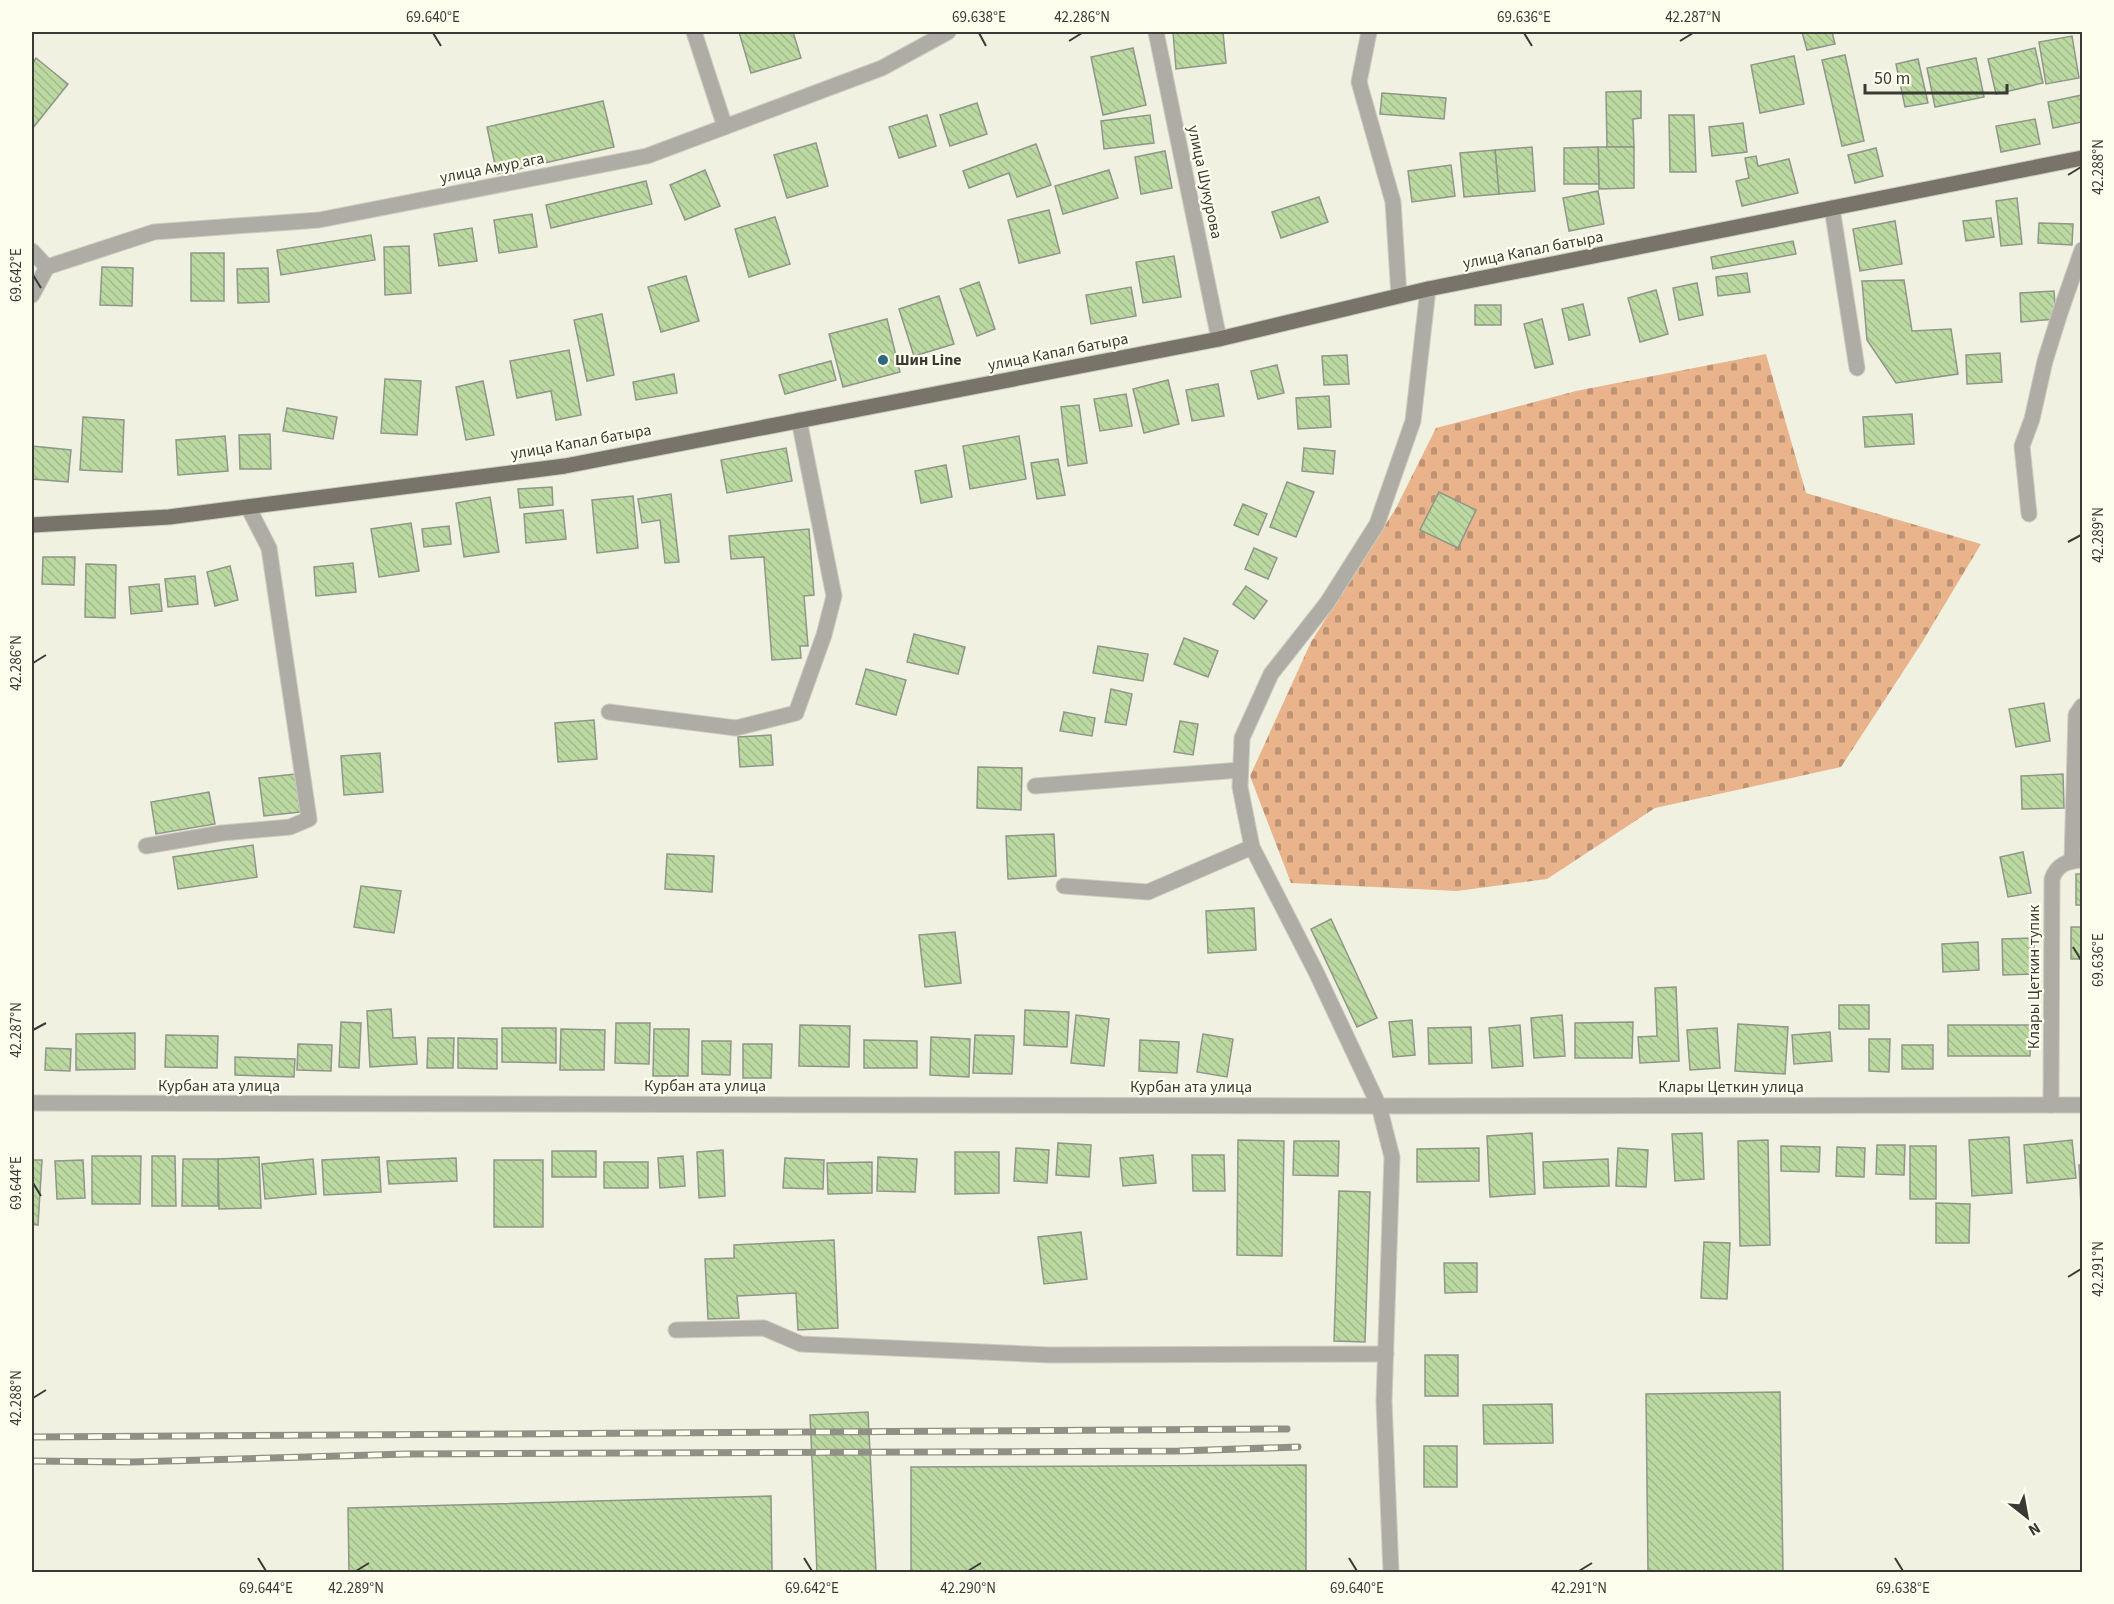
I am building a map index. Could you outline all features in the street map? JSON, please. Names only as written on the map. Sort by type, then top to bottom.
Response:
[{"type":"main road","name":"улица Капал батыра","points":[[32,525],[169,517],[565,466],[1219,339],[1428,289],[2082,158]]},
{"type":"street","points":[[694,32],[725,127]]},
{"type":"street","name":"улица Амур ага","points":[[47,267],[154,232],[319,220],[647,156],[882,68],[948,32]]},
{"type":"street","name":"улица Шукурова","points":[[1156,32],[1219,339]]},
{"type":"street","points":[[1369,32],[1359,82],[1393,202],[1399,296]]},
{"type":"street","points":[[1832,208],[1857,368]]},
{"type":"street","points":[[2030,514],[2022,446],[2032,419],[2054,332],[2082,250]]},
{"type":"street","points":[[32,251],[47,267],[32,295]]},
{"type":"street","points":[[1391,1572],[1384,1401],[1392,1157],[1379,1106],[1316,972],[1252,847],[1239,787],[1242,738],[1271,674],[1327,603],[1377,524],[1413,421],[1428,289]]},
{"type":"street","points":[[609,712],[736,728],[796,713],[824,635],[834,596],[799,420]]},
{"type":"street","points":[[146,846],[222,833],[290,827],[309,819],[269,548],[248,507]]},
{"type":"street","name":"Клары Цеткин тупик","points":[[2051,1105],[2052,879],[2055,871],[2062,864],[2077,860],[2076,716],[2082,706]]},
{"type":"street","points":[[1035,786],[1240,770]]},
{"type":"street","points":[[1064,886],[1148,892],[1252,847]]},
{"type":"street","name":"Курбан ата улица","points":[[32,1103],[1379,1106]]},
{"type":"street","name":"Клары Цеткин улица","points":[[1379,1106],[2082,1105]]},
{"type":"street","points":[[676,1329],[764,1328],[801,1344],[1050,1355],[1386,1354]]},
{"type":"green space","points":[[1766,354],[1806,493],[1981,544],[1921,644],[1841,767],[1655,808],[1547,879],[1457,891],[1291,883],[1250,776],[1311,642],[1396,508],[1436,428],[1576,391]]},
{"type":"building","points":[[739,32],[793,32],[801,58],[751,73]]},
{"type":"building","points":[[1173,32],[1223,32],[1226,63],[1176,69]]},
{"type":"building","points":[[1802,32],[1832,32],[1835,44],[1807,50]]},
{"type":"building","points":[[2072,36],[2079,78],[2046,84],[2039,42]]},
{"type":"building","points":[[1133,48],[1146,105],[1103,115],[1091,57]]},
{"type":"building","points":[[2035,48],[2043,83],[1996,94],[1988,59]]},
{"type":"building","points":[[1845,55],[1864,141],[1842,146],[1822,60]]},
{"type":"building","points":[[1794,56],[1804,104],[1760,113],[1751,65]]},
{"type":"building","points":[[36,58],[68,84],[32,129],[32,64]]},
{"type":"building","points":[[1976,58],[1984,97],[1935,107],[1927,68]]},
{"type":"building","points":[[1918,59],[1928,103],[1905,107],[1896,64]]},
{"type":"building","points":[[1641,91],[1641,118],[1633,119],[1634,147],[1607,147],[1606,92]]},
{"type":"building","points":[[1382,93],[1446,98],[1444,119],[1380,114]]},
{"type":"building","points":[[2082,95],[2082,122],[2053,128],[2048,102]]},
{"type":"building","points":[[603,101],[614,147],[497,174],[487,127]]},
{"type":"building","points":[[977,103],[987,134],[950,146],[940,115]]},
{"type":"building","points":[[927,115],[936,146],[899,158],[889,127]]},
{"type":"building","points":[[1150,115],[1154,143],[1104,149],[1101,121]]},
{"type":"building","points":[[1669,115],[1694,115],[1696,172],[1670,172]]},
{"type":"building","points":[[2035,119],[2040,144],[2001,152],[1996,126]]},
{"type":"building","points":[[1743,123],[1747,152],[1712,156],[1709,127]]},
{"type":"building","points":[[816,143],[828,186],[787,198],[774,155]]},
{"type":"building","points":[[1036,144],[1051,185],[1017,197],[1009,173],[969,188],[963,171]]},
{"type":"building","points":[[1532,147],[1535,191],[1499,194],[1495,150]]},
{"type":"building","points":[[1598,147],[1634,147],[1634,188],[1599,189]]},
{"type":"building","points":[[1598,147],[1599,184],[1564,184],[1564,148]]},
{"type":"building","points":[[1876,148],[1883,176],[1855,183],[1848,155]]},
{"type":"building","points":[[1495,150],[1499,194],[1464,197],[1460,153]]},
{"type":"building","points":[[1165,151],[1172,188],[1141,194],[1135,157]]},
{"type":"building","points":[[1756,156],[1758,166],[1789,159],[1798,193],[1742,206],[1736,181],[1749,178],[1745,158]]},
{"type":"building","points":[[1451,165],[1455,196],[1412,202],[1408,171]]},
{"type":"building","points":[[705,170],[720,206],[685,220],[670,185]]},
{"type":"building","points":[[1109,170],[1118,198],[1063,214],[1055,186]]},
{"type":"building","points":[[646,181],[652,204],[551,228],[546,205]]},
{"type":"building","points":[[1598,191],[1604,224],[1569,231],[1563,198]]},
{"type":"building","points":[[1319,197],[1328,222],[1281,238],[1272,212]]},
{"type":"building","points":[[2017,198],[2022,244],[2001,246],[1996,201]]},
{"type":"building","points":[[1049,210],[1060,253],[1019,263],[1008,220]]},
{"type":"building","points":[[532,214],[537,247],[499,253],[494,220]]},
{"type":"building","points":[[775,217],[790,264],[749,277],[735,229]]},
{"type":"building","points":[[1991,218],[1994,237],[1966,241],[1963,221]]},
{"type":"building","points":[[1895,221],[1902,264],[1860,271],[1853,229]]},
{"type":"building","points":[[2039,223],[2073,224],[2072,245],[2038,243]]},
{"type":"building","points":[[472,228],[477,261],[439,266],[434,234]]},
{"type":"building","points":[[371,235],[375,260],[281,275],[277,250]]},
{"type":"building","points":[[1793,241],[1796,254],[1713,269],[1711,257]]},
{"type":"building","points":[[409,246],[411,293],[385,295],[384,247]]},
{"type":"building","points":[[191,253],[224,253],[224,301],[191,301]]},
{"type":"building","points":[[1174,256],[1181,297],[1143,303],[1136,262]]},
{"type":"building","points":[[102,267],[133,268],[132,306],[100,305]]},
{"type":"building","points":[[268,268],[269,302],[238,303],[237,269]]},
{"type":"building","points":[[1747,273],[1750,292],[1718,296],[1716,277]]},
{"type":"building","points":[[686,276],[699,321],[661,332],[648,287]]},
{"type":"building","points":[[1904,280],[1912,331],[1951,329],[1958,374],[1896,383],[1867,340],[1862,281]]},
{"type":"building","points":[[979,282],[995,329],[977,336],[960,289]]},
{"type":"building","points":[[1697,283],[1703,315],[1679,320],[1673,288]]},
{"type":"building","points":[[1131,287],[1136,316],[1091,324],[1086,295]]},
{"type":"building","points":[[1656,290],[1668,334],[1640,342],[1628,298]]},
{"type":"building","points":[[2054,291],[2056,319],[2021,322],[2020,293]]},
{"type":"building","points":[[939,296],[954,344],[914,356],[899,309]]},
{"type":"building","points":[[1583,304],[1590,335],[1569,340],[1562,309]]},
{"type":"building","points":[[1475,305],[1501,305],[1501,325],[1475,325]]},
{"type":"building","points":[[602,314],[614,375],[587,381],[574,320]]},
{"type":"building","points":[[887,319],[900,372],[843,387],[829,334]]},
{"type":"building","points":[[1542,319],[1553,364],[1535,368],[1524,324]]},
{"type":"building","points":[[569,350],[581,415],[556,420],[551,391],[517,398],[510,361]]},
{"type":"building","points":[[2000,353],[2002,382],[1967,384],[1966,355]]},
{"type":"building","points":[[1347,355],[1349,384],[1324,385],[1322,356]]},
{"type":"building","points":[[831,361],[836,380],[785,394],[779,375]]},
{"type":"building","points":[[1277,365],[1284,393],[1258,399],[1251,371]]},
{"type":"building","points":[[674,374],[677,393],[636,400],[633,382]]},
{"type":"building","points":[[385,379],[421,381],[417,435],[381,433]]},
{"type":"building","points":[[1168,380],[1179,424],[1144,433],[1133,389]]},
{"type":"building","points":[[483,381],[494,435],[466,440],[456,387]]},
{"type":"building","points":[[1218,384],[1224,416],[1192,421],[1186,390]]},
{"type":"building","points":[[1126,394],[1132,426],[1100,431],[1094,399]]},
{"type":"building","points":[[1329,396],[1331,427],[1298,429],[1296,398]]},
{"type":"building","points":[[1079,405],[1087,463],[1068,466],[1061,407]]},
{"type":"building","points":[[287,408],[337,417],[333,439],[283,431]]},
{"type":"building","points":[[1912,414],[1914,444],[1865,447],[1863,417]]},
{"type":"building","points":[[83,417],[124,420],[122,472],[80,470]]},
{"type":"building","points":[[270,434],[271,469],[240,469],[239,435]]},
{"type":"building","points":[[225,436],[228,471],[178,475],[176,440]]},
{"type":"building","points":[[1019,436],[1026,479],[970,489],[963,446]]},
{"type":"building","points":[[32,446],[71,450],[68,482],[32,479]]},
{"type":"building","points":[[786,448],[792,481],[727,493],[721,460]]},
{"type":"building","points":[[1304,448],[1335,451],[1333,474],[1302,471]]},
{"type":"building","points":[[1058,459],[1065,495],[1037,499],[1031,463]]},
{"type":"building","points":[[946,465],[952,497],[921,503],[915,471]]},
{"type":"building","points":[[1287,482],[1314,492],[1296,537],[1270,527]]},
{"type":"building","points":[[552,487],[553,505],[520,508],[518,489]]},
{"type":"building","points":[[1439,492],[1476,510],[1458,548],[1420,530]]},
{"type":"building","points":[[671,494],[679,562],[665,563],[660,520],[642,523],[638,499]]},
{"type":"building","points":[[633,496],[638,548],[597,553],[592,500]]},
{"type":"building","points":[[490,497],[499,552],[464,557],[456,503]]},
{"type":"building","points":[[1243,504],[1267,514],[1258,535],[1234,525]]},
{"type":"building","points":[[563,510],[566,539],[526,543],[524,514]]},
{"type":"building","points":[[411,523],[419,571],[379,577],[371,529]]},
{"type":"building","points":[[449,526],[451,544],[424,547],[422,529]]},
{"type":"building","points":[[809,529],[814,595],[804,596],[808,646],[800,646],[801,658],[772,660],[764,557],[731,559],[729,536]]},
{"type":"building","points":[[1254,548],[1277,558],[1268,579],[1245,569]]},
{"type":"building","points":[[43,557],[75,557],[74,585],[42,584]]},
{"type":"building","points":[[353,563],[356,592],[316,596],[314,567]]},
{"type":"building","points":[[86,564],[116,565],[115,618],[85,617]]},
{"type":"building","points":[[230,566],[238,600],[215,606],[207,572]]},
{"type":"building","points":[[195,576],[198,604],[168,607],[165,579]]},
{"type":"building","points":[[159,584],[162,611],[131,614],[129,587]]},
{"type":"building","points":[[1246,586],[1267,601],[1254,619],[1233,604]]},
{"type":"building","points":[[914,634],[965,647],[958,674],[907,662]]},
{"type":"building","points":[[1184,638],[1218,651],[1208,677],[1174,664]]},
{"type":"building","points":[[1098,646],[1148,654],[1143,681],[1093,673]]},
{"type":"building","points":[[866,669],[906,680],[896,715],[856,704]]},
{"type":"building","points":[[1111,689],[1132,694],[1126,725],[1105,722]]},
{"type":"building","points":[[2044,703],[2050,741],[2016,747],[2009,709]]},
{"type":"building","points":[[1064,712],[1095,718],[1092,736],[1060,731]]},
{"type":"building","points":[[594,720],[597,759],[558,762],[555,723]]},
{"type":"building","points":[[1180,721],[1198,724],[1193,755],[1174,752]]},
{"type":"building","points":[[771,735],[773,765],[740,767],[738,737]]},
{"type":"building","points":[[380,753],[383,792],[344,795],[341,756]]},
{"type":"building","points":[[978,767],[1022,768],[1021,810],[977,808]]},
{"type":"building","points":[[295,774],[300,812],[264,816],[259,778]]},
{"type":"building","points":[[2063,774],[2064,808],[2022,809],[2021,776]]},
{"type":"building","points":[[209,792],[215,824],[156,834],[151,802]]},
{"type":"building","points":[[1054,834],[1056,876],[1008,879],[1006,836]]},
{"type":"building","points":[[253,845],[257,877],[178,889],[173,857]]},
{"type":"building","points":[[2023,852],[2031,893],[2008,897],[2000,857]]},
{"type":"building","points":[[667,854],[714,856],[712,892],[665,889]]},
{"type":"building","points":[[2076,874],[2082,874],[2082,905],[2076,905]]},
{"type":"building","points":[[361,886],[401,891],[394,933],[354,927]]},
{"type":"building","points":[[1254,908],[1256,950],[1208,953],[1206,911]]},
{"type":"building","points":[[1331,919],[1377,1018],[1357,1027],[1311,929]]},
{"type":"building","points":[[2071,927],[2082,927],[2082,959],[2071,959]]},
{"type":"building","points":[[955,932],[961,983],[925,987],[919,935]]},
{"type":"building","points":[[2034,938],[2034,974],[2003,975],[2002,939]]},
{"type":"building","points":[[1978,942],[1979,970],[1943,972],[1942,944]]},
{"type":"building","points":[[1676,987],[1679,1061],[1640,1063],[1638,1037],[1657,1036],[1655,988]]},
{"type":"building","points":[[1839,1005],[1869,1005],[1869,1029],[1839,1029]]},
{"type":"building","points":[[391,1009],[393,1038],[415,1037],[417,1064],[370,1067],[367,1011]]},
{"type":"building","points":[[1025,1010],[1069,1012],[1067,1047],[1024,1045]]},
{"type":"building","points":[[1076,1015],[1109,1019],[1104,1066],[1071,1063]]},
{"type":"building","points":[[1562,1015],[1565,1056],[1534,1058],[1531,1018]]},
{"type":"building","points":[[1412,1020],[1415,1055],[1393,1057],[1389,1022]]},
{"type":"building","points":[[341,1022],[361,1023],[359,1068],[339,1067]]},
{"type":"building","points":[[1633,1022],[1632,1058],[1575,1058],[1575,1023]]},
{"type":"building","points":[[616,1023],[650,1023],[649,1064],[615,1063]]},
{"type":"building","points":[[1738,1024],[1788,1027],[1785,1074],[1735,1071]]},
{"type":"building","points":[[800,1025],[850,1026],[849,1067],[799,1066]]},
{"type":"building","points":[[1520,1025],[1523,1066],[1492,1068],[1489,1028]]},
{"type":"building","points":[[1948,1025],[2031,1025],[2030,1056],[1948,1056]]},
{"type":"building","points":[[1471,1027],[1472,1063],[1429,1064],[1428,1028]]},
{"type":"building","points":[[502,1028],[556,1028],[556,1063],[502,1062]]},
{"type":"building","points":[[1717,1028],[1720,1068],[1690,1070],[1687,1030]]},
{"type":"building","points":[[561,1029],[605,1030],[604,1070],[560,1070]]},
{"type":"building","points":[[654,1029],[689,1029],[688,1076],[653,1076]]},
{"type":"building","points":[[1830,1032],[1832,1061],[1794,1064],[1792,1035]]},
{"type":"building","points":[[135,1033],[135,1069],[76,1070],[76,1034]]},
{"type":"building","points":[[1203,1034],[1233,1039],[1227,1077],[1197,1072]]},
{"type":"building","points":[[166,1035],[218,1036],[217,1068],[165,1067]]},
{"type":"building","points":[[975,1035],[1014,1036],[1012,1074],[973,1073]]},
{"type":"building","points":[[931,1037],[970,1039],[969,1077],[930,1075]]},
{"type":"building","points":[[428,1038],[454,1038],[453,1068],[427,1068]]},
{"type":"building","points":[[458,1038],[497,1039],[497,1069],[458,1068]]},
{"type":"building","points":[[1869,1039],[1890,1039],[1889,1072],[1869,1071]]},
{"type":"building","points":[[864,1040],[917,1041],[917,1068],[864,1068]]},
{"type":"building","points":[[1140,1040],[1179,1042],[1177,1073],[1139,1071]]},
{"type":"building","points":[[702,1041],[731,1041],[730,1075],[702,1074]]},
{"type":"building","points":[[298,1044],[332,1045],[331,1071],[297,1070]]},
{"type":"building","points":[[743,1044],[772,1044],[771,1078],[743,1078]]},
{"type":"building","points":[[1902,1045],[1933,1045],[1933,1069],[1902,1069]]},
{"type":"building","points":[[46,1048],[71,1049],[70,1071],[45,1070]]},
{"type":"building","points":[[235,1057],[295,1059],[294,1077],[235,1075]]},
{"type":"building","points":[[1532,1133],[1535,1194],[1490,1197],[1487,1136]]},
{"type":"building","points":[[1702,1133],[1704,1179],[1675,1181],[1672,1134]]},
{"type":"building","points":[[2009,1137],[2012,1193],[1972,1196],[1969,1140]]},
{"type":"building","points":[[1238,1140],[1284,1141],[1282,1256],[1237,1255]]},
{"type":"building","points":[[1768,1140],[1770,1245],[1740,1246],[1738,1141]]},
{"type":"building","points":[[2072,1140],[2076,1178],[2027,1183],[2024,1145]]},
{"type":"building","points":[[1294,1141],[1339,1141],[1338,1176],[1293,1175]]},
{"type":"building","points":[[1058,1143],[1091,1145],[1089,1177],[1056,1175]]},
{"type":"building","points":[[1877,1145],[1905,1145],[1904,1175],[1876,1174]]},
{"type":"building","points":[[1781,1146],[1820,1147],[1819,1172],[1781,1171]]},
{"type":"building","points":[[1910,1146],[1936,1146],[1936,1199],[1910,1199]]},
{"type":"building","points":[[1837,1147],[1865,1148],[1864,1177],[1836,1176]]},
{"type":"building","points":[[1016,1148],[1049,1150],[1047,1183],[1014,1181]]},
{"type":"building","points":[[1479,1148],[1479,1181],[1417,1182],[1417,1149]]},
{"type":"building","points":[[1618,1148],[1648,1150],[1646,1187],[1616,1186]]},
{"type":"building","points":[[723,1150],[725,1196],[699,1198],[697,1152]]},
{"type":"building","points":[[552,1151],[596,1151],[596,1177],[552,1177]]},
{"type":"building","points":[[955,1152],[999,1152],[999,1193],[955,1194]]},
{"type":"building","points":[[1153,1155],[1156,1183],[1123,1186],[1120,1158]]},
{"type":"building","points":[[1192,1155],[1224,1155],[1225,1191],[1193,1191]]},
{"type":"building","points":[[92,1156],[141,1156],[140,1204],[92,1204]]},
{"type":"building","points":[[152,1156],[175,1156],[176,1206],[152,1206]]},
{"type":"building","points":[[683,1156],[685,1186],[660,1188],[658,1158]]},
{"type":"building","points":[[259,1157],[261,1208],[219,1209],[218,1159]]},
{"type":"building","points":[[379,1157],[381,1192],[324,1195],[322,1160]]},
{"type":"building","points":[[878,1157],[917,1159],[915,1192],[877,1191]]},
{"type":"building","points":[[456,1158],[457,1181],[389,1184],[387,1161]]},
{"type":"building","points":[[785,1158],[824,1160],[823,1189],[783,1188]]},
{"type":"building","points":[[183,1159],[218,1159],[218,1206],[182,1206]]},
{"type":"building","points":[[313,1159],[316,1194],[265,1199],[262,1164]]},
{"type":"building","points":[[1608,1159],[1609,1186],[1544,1188],[1543,1162]]},
{"type":"building","points":[[32,1160],[42,1160],[38,1225],[32,1224]]},
{"type":"building","points":[[83,1160],[85,1198],[57,1199],[55,1161]]},
{"type":"building","points":[[494,1160],[543,1160],[543,1227],[494,1227]]},
{"type":"building","points":[[604,1162],[648,1162],[648,1188],[604,1188]]},
{"type":"building","points":[[872,1162],[872,1193],[828,1194],[827,1163]]},
{"type":"building","points":[[2079,1165],[2082,1165],[2082,1206],[2081,1206]]},
{"type":"building","points":[[1339,1191],[1370,1192],[1365,1342],[1334,1341]]},
{"type":"building","points":[[1936,1203],[1970,1204],[1969,1243],[1936,1243]]},
{"type":"building","points":[[1081,1232],[1087,1279],[1044,1284],[1038,1237]]},
{"type":"building","points":[[834,1240],[838,1328],[798,1330],[796,1293],[737,1296],[739,1318],[708,1319],[705,1259],[734,1258],[734,1245]]},
{"type":"building","points":[[1704,1242],[1730,1243],[1727,1299],[1701,1298]]},
{"type":"building","points":[[1444,1263],[1477,1263],[1477,1292],[1445,1293]]},
{"type":"building","points":[[1425,1355],[1458,1355],[1458,1396],[1425,1396]]},
{"type":"building","points":[[1780,1392],[1783,1572],[1648,1572],[1646,1394]]},
{"type":"building","points":[[1552,1404],[1553,1443],[1484,1444],[1483,1405]]},
{"type":"building","points":[[868,1412],[876,1572],[817,1572],[810,1415]]},
{"type":"building","points":[[1424,1446],[1457,1446],[1457,1487],[1424,1487]]},
{"type":"building","points":[[1306,1465],[1306,1572],[911,1572],[911,1467]]},
{"type":"building","points":[[771,1496],[772,1572],[349,1572],[348,1508]]},
{"type":"railway","points":[[32,1437],[1287,1429]]},
{"type":"railway","points":[[32,1461],[131,1462],[407,1454],[1179,1451],[1298,1447]]},
{"type":"place","name":"Шин Line","points":[[883,360]]}]
